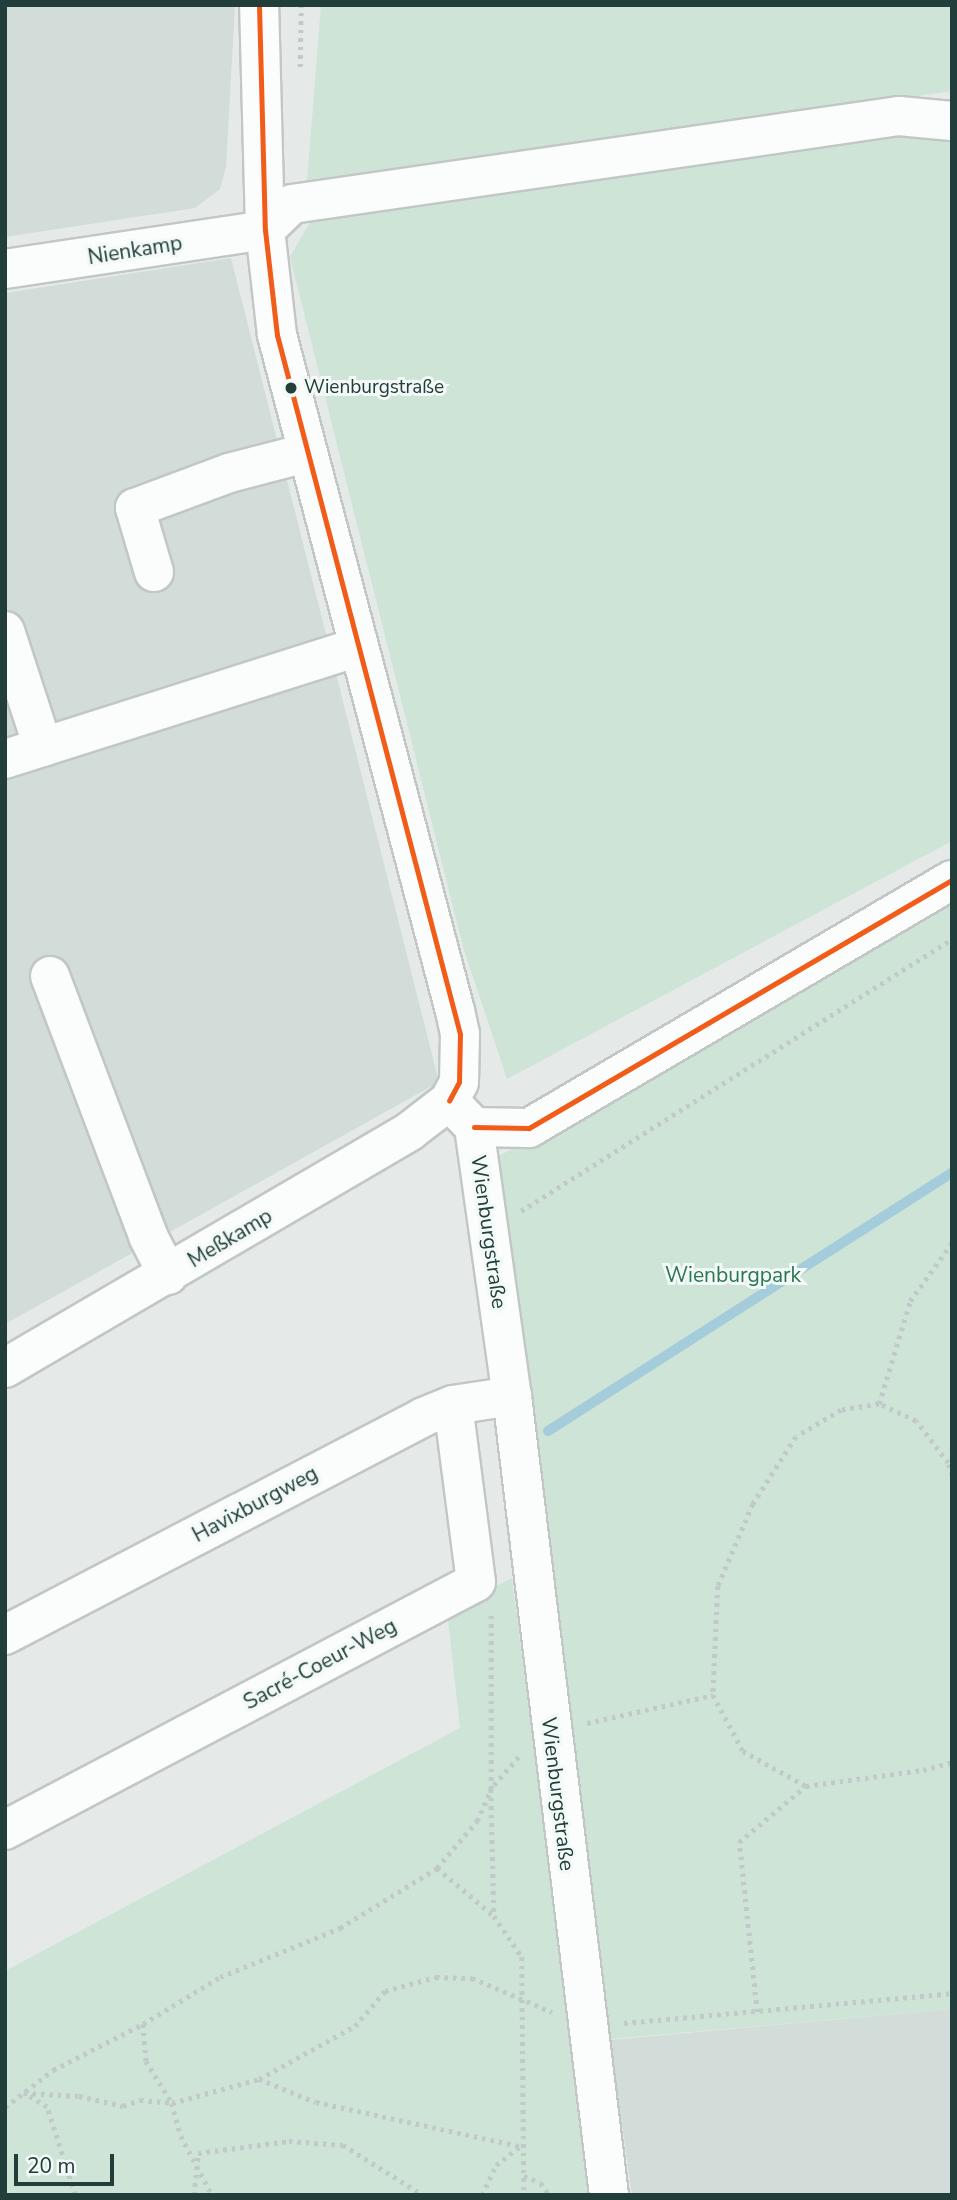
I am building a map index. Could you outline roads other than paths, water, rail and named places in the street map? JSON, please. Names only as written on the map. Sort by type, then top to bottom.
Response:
[{"type":"street","name":"Wienburgstraße","points":[[259,5],[265,230],[277,335],[460,1034],[461,1114],[486,1218],[512,1395],[550,1731],[609,2195]]},
{"type":"street","points":[[265,230],[292,204],[899,116],[952,121]]},
{"type":"street","name":"Nienkamp","points":[[5,270],[265,230]]},
{"type":"street","points":[[154,572],[135,508],[229,473],[306,453]]},
{"type":"street","points":[[5,631],[43,747]]},
{"type":"street","points":[[5,759],[358,647]]},
{"type":"street","points":[[461,1114],[529,1128],[952,880]]},
{"type":"street","points":[[50,975],[148,1236],[168,1275]]},
{"type":"street","name":"Meßkamp","points":[[5,1368],[410,1131],[461,1114]]},
{"type":"street","name":"Havixburgweg","points":[[5,1635],[423,1417],[453,1405],[512,1395]]},
{"type":"street","name":"Sacré-Coeur-Weg","points":[[5,1830],[476,1582],[453,1405]]},
{"type":"waterway","points":[[548,1431],[952,1173]]},
{"type":"place","name":"Wienburgstraße","points":[[291,388]]},
{"type":"park label","name":"Wienburgpark","points":[[733,1275]]}]
